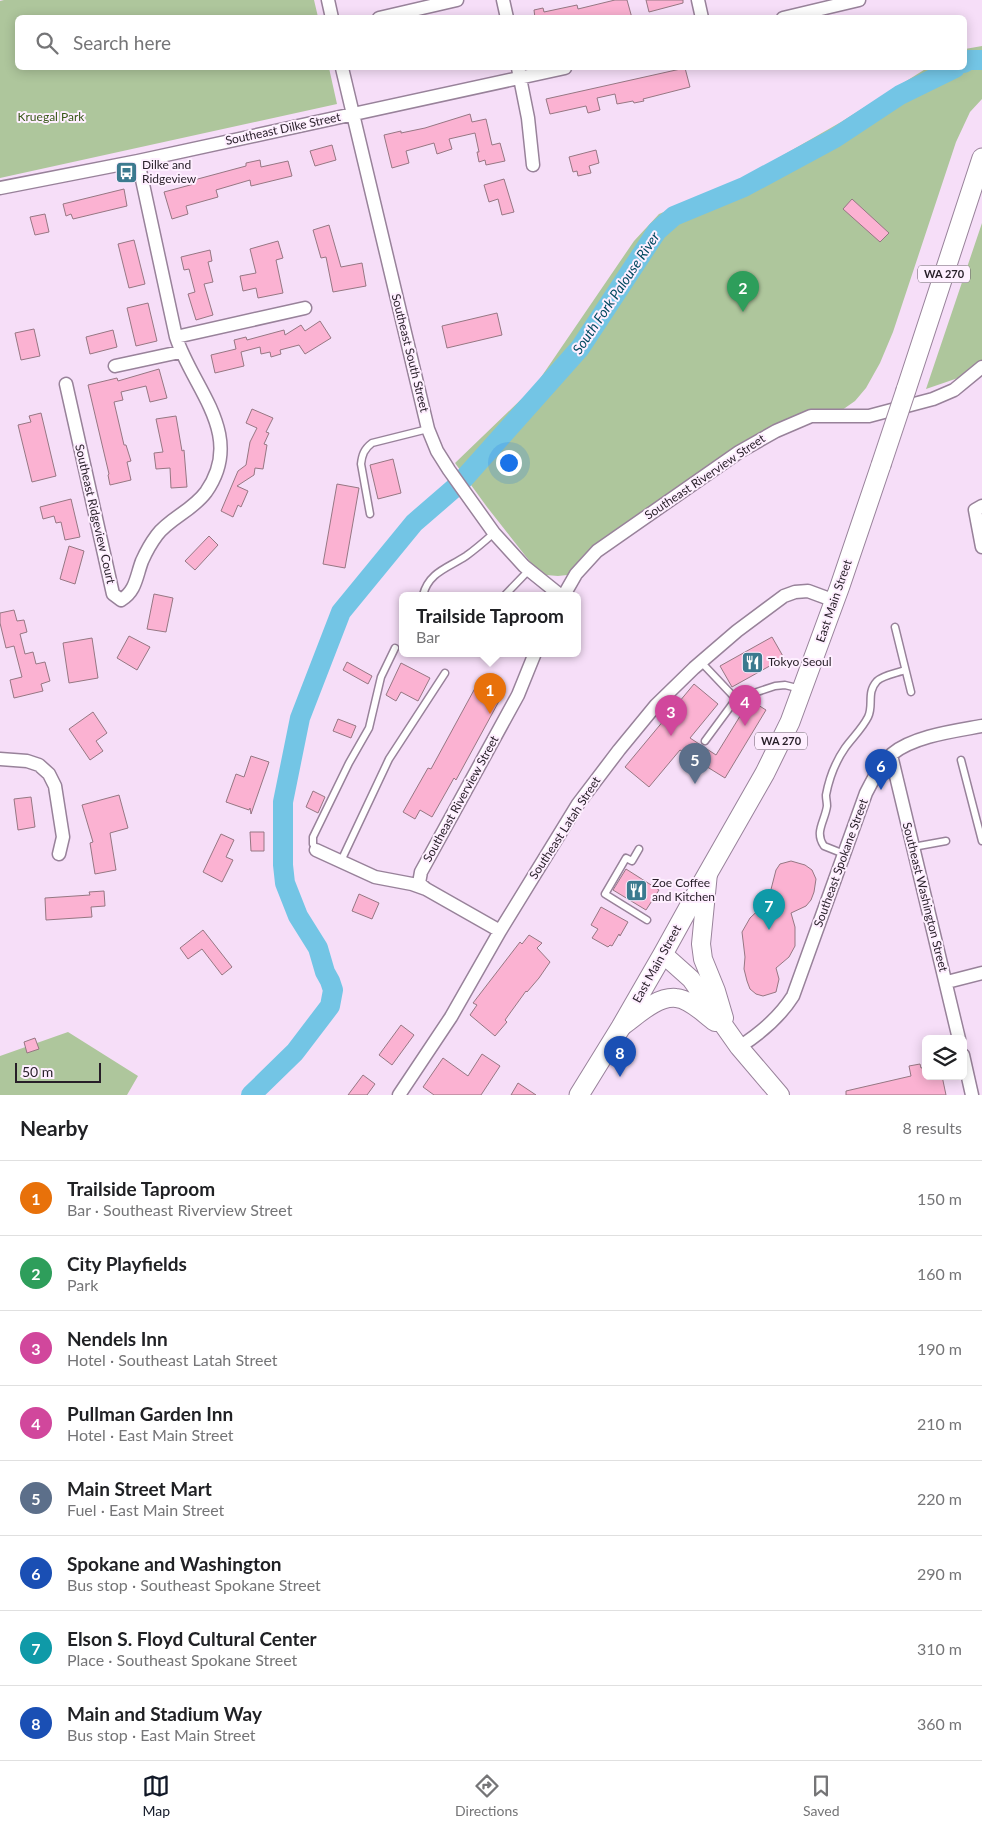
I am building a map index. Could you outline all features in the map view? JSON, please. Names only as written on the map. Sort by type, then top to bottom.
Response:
[{"type":"main road","name":"East Main Street","points":[[579,1095],[622,1027],[765,773],[790,722],[835,601],[982,158]]},
{"type":"main road","points":[[708,872],[702,930],[703,958],[716,991],[727,1031]]},
{"type":"main road","points":[[663,954],[691,979],[739,1047],[780,1095]]},
{"type":"main road","points":[[622,1027],[653,1005],[666,999],[677,998],[690,1004],[727,1031]]},
{"type":"street","points":[[328,0],[331,15]]},
{"type":"street","points":[[392,15],[457,0]]},
{"type":"street","points":[[503,0],[506,15]]},
{"type":"street","points":[[698,0],[701,15]]},
{"type":"street","points":[[793,15],[834,3],[860,0]]},
{"type":"street","name":"Southeast South Street","points":[[342,70],[428,429],[437,451],[494,532],[529,570],[556,592]]},
{"type":"street","name":"Southeast Dilke Street","points":[[0,188],[138,161],[352,114],[519,73],[547,70]]},
{"type":"street","points":[[519,73],[528,118],[533,165]]},
{"type":"street","name":"Southeast Ridgeview Court","points":[[66,384],[113,594],[121,600],[129,595],[135,585],[149,546],[160,532],[196,504],[207,491],[216,474],[220,455],[219,434],[213,412],[180,352],[138,161]]},
{"type":"street","points":[[176,337],[305,308]]},
{"type":"street","points":[[115,366],[180,352]]},
{"type":"street","name":"Southeast Riverview Street","points":[[566,592],[576,574],[597,551],[739,452],[776,431],[811,416],[869,416],[933,400],[954,390],[982,367]]},
{"type":"street","points":[[978,508],[982,547]]},
{"type":"street","name":"Southeast Latah Street","points":[[399,1095],[451,1016],[500,931],[584,796],[656,705],[737,631],[784,596],[795,592],[808,591],[835,601]]},
{"type":"street","name":"Southeast Riverview Street","points":[[426,889],[419,882],[421,872],[518,695],[533,657]]},
{"type":"street","name":"Southeast Spokane Street","points":[[739,1047],[760,1033],[778,1016],[793,996],[866,793],[879,770],[891,755],[902,747],[931,737],[982,726]]},
{"type":"street","name":"Southeast Washington Street","points":[[891,755],[912,848],[959,1035]]},
{"type":"street","points":[[0,759],[27,761],[39,765],[49,774],[55,786],[63,837],[59,854]]},
{"type":"street","points":[[316,850],[375,877],[412,884],[426,889],[500,931]]},
{"type":"street","points":[[947,982],[982,973]]},
{"type":"street","points":[[967,1073],[972,1095]]},
{"type":"lane","points":[[370,514],[361,464],[366,447],[428,429]]},
{"type":"lane","points":[[424,592],[430,580],[445,566],[463,558],[476,549],[494,532]]},
{"type":"lane","points":[[508,592],[529,570]]},
{"type":"lane","points":[[895,627],[910,692]]},
{"type":"lane","points":[[316,850],[313,844],[313,837],[349,763],[369,728],[381,677],[395,648]]},
{"type":"lane","points":[[701,662],[736,699]]},
{"type":"lane","points":[[844,854],[824,846],[819,838],[827,805],[826,796],[836,765],[845,748],[861,729],[869,715],[870,695],[875,683],[878,679],[905,670]]},
{"type":"lane","points":[[341,862],[389,759],[445,673]]},
{"type":"lane","points":[[705,741],[736,699],[775,686],[785,685],[802,690]]},
{"type":"lane","points":[[961,760],[982,841]]},
{"type":"lane","points":[[912,848],[946,841]]},
{"type":"lane","points":[[639,850],[632,861],[626,858],[605,894],[648,920]]},
{"type":"green space","name":"Kruegal Park","points":[[314,0],[318,15],[15,15],[15,70],[329,70],[337,104],[0,178],[0,1]]},
{"type":"green space","points":[[982,46],[982,99],[970,112],[956,142],[893,332],[880,363],[866,388],[855,401],[835,415],[811,416],[739,452],[576,574],[546,575],[531,563],[455,463],[535,386],[634,241],[659,214],[731,184],[757,170],[841,122],[924,70],[967,70],[967,49]]},
{"type":"green space","points":[[982,223],[982,360],[961,381],[958,378],[926,389]]},
{"type":"green space","points":[[68,1032],[138,1076],[127,1095],[0,1095],[0,1056]]},
{"type":"building","points":[[615,0],[627,0],[631,15],[535,15],[534,10],[543,8],[544,12],[577,5],[578,9]]},
{"type":"building","points":[[646,0],[683,0],[683,3],[649,12]]},
{"type":"building","points":[[676,70],[686,70],[690,87],[634,103],[633,101],[617,104],[615,94],[597,98],[600,110],[588,113],[586,106],[550,114],[546,99]]},
{"type":"building","points":[[470,114],[472,122],[486,119],[492,145],[500,143],[505,161],[486,165],[485,160],[479,162],[475,133],[449,139],[452,149],[437,154],[434,143],[406,151],[409,163],[392,168],[384,135],[425,128]]},
{"type":"building","points":[[332,145],[336,160],[315,166],[310,151]]},
{"type":"building","points":[[596,150],[599,163],[589,166],[591,173],[578,176],[577,171],[573,172],[569,157]]},
{"type":"building","points":[[260,160],[261,167],[288,161],[292,176],[251,186],[250,180],[216,190],[218,197],[186,206],[188,214],[172,219],[164,192],[194,184],[194,180],[246,166],[246,163]]},
{"type":"building","points":[[504,179],[514,212],[502,215],[498,199],[489,202],[484,185]]},
{"type":"building","points":[[124,189],[127,206],[73,219],[71,214],[66,216],[63,204]]},
{"type":"building","points":[[852,199],[889,233],[880,242],[843,209]]},
{"type":"building","points":[[45,214],[49,232],[35,235],[30,217]]},
{"type":"building","points":[[329,225],[341,267],[362,263],[366,286],[333,292],[326,257],[321,258],[313,230]]},
{"type":"building","points":[[134,240],[145,284],[129,288],[118,244]]},
{"type":"building","points":[[278,241],[283,258],[276,260],[283,293],[258,298],[256,288],[243,291],[240,276],[256,273],[250,249]]},
{"type":"building","points":[[210,250],[212,261],[208,262],[213,282],[204,284],[213,315],[196,320],[188,294],[195,292],[189,269],[184,270],[181,257]]},
{"type":"building","points":[[148,303],[157,341],[136,346],[127,308]]},
{"type":"building","points":[[497,313],[502,335],[447,348],[442,326]]},
{"type":"building","points":[[320,321],[331,338],[305,354],[299,345],[280,350],[281,354],[271,357],[270,352],[261,354],[260,347],[241,352],[244,366],[215,373],[211,355],[236,349],[234,340],[246,337],[247,340],[284,330],[285,335],[301,325],[305,331]]},
{"type":"building","points":[[34,329],[40,356],[21,360],[15,333]]},
{"type":"building","points":[[113,330],[117,347],[90,354],[86,337]]},
{"type":"building","points":[[159,369],[167,398],[150,402],[146,386],[121,392],[123,400],[114,402],[124,445],[126,445],[131,461],[127,462],[131,480],[110,485],[88,385],[117,378],[118,381]]},
{"type":"building","points":[[252,409],[273,418],[266,432],[269,433],[264,444],[267,445],[263,469],[255,468],[254,475],[237,486],[248,491],[241,507],[238,505],[233,517],[221,511],[238,471],[246,465],[250,442],[257,428],[246,423]]},
{"type":"building","points":[[41,413],[56,476],[32,482],[18,425],[31,422],[29,416]]},
{"type":"building","points":[[176,416],[182,451],[184,450],[187,487],[171,488],[170,468],[156,469],[154,453],[163,452],[156,419]]},
{"type":"building","points":[[393,459],[401,493],[378,499],[370,465]]},
{"type":"building","points":[[337,484],[359,488],[345,568],[323,564]]},
{"type":"building","points":[[71,499],[80,537],[65,540],[61,522],[56,523],[54,516],[43,519],[40,507]]},
{"type":"building","points":[[209,536],[218,545],[195,570],[185,561]]},
{"type":"building","points":[[69,546],[84,551],[75,584],[60,579]]},
{"type":"building","points":[[154,594],[173,598],[166,632],[147,629]]},
{"type":"building","points":[[14,610],[17,621],[24,620],[27,632],[20,634],[25,654],[33,652],[36,664],[45,662],[50,681],[41,684],[43,691],[14,698],[10,680],[22,677],[14,646],[6,648],[0,623],[0,613]]},
{"type":"building","points":[[129,636],[150,647],[137,670],[117,658]]},
{"type":"building","name":"Tokyo Seoul","points":[[772,637],[784,658],[732,687],[720,666]]},
{"type":"building","points":[[92,638],[98,678],[69,683],[63,643]]},
{"type":"building","points":[[347,662],[372,676],[368,684],[343,670]]},
{"type":"building","points":[[401,663],[430,678],[418,701],[401,692],[396,701],[386,695]]},
{"type":"building","points":[[480,679],[504,692],[456,780],[454,778],[432,817],[420,810],[415,819],[403,812],[428,768],[431,769]]},
{"type":"building","points":[[694,684],[718,704],[690,738],[716,755],[750,700],[766,710],[725,778],[680,750],[649,787],[625,767]]},
{"type":"building","points":[[93,712],[107,733],[96,741],[103,751],[90,760],[69,729]]},
{"type":"building","points":[[338,719],[356,726],[351,738],[333,731]]},
{"type":"building","points":[[251,756],[269,762],[251,814],[250,808],[249,810],[226,802],[236,774],[244,777]]},
{"type":"building","points":[[313,791],[325,797],[318,813],[306,807]]},
{"type":"building","points":[[119,795],[128,828],[110,833],[116,870],[95,874],[90,843],[93,842],[82,805]]},
{"type":"building","points":[[31,797],[35,827],[18,830],[14,799]]},
{"type":"building","points":[[250,832],[264,832],[264,851],[251,851]]},
{"type":"building","points":[[221,834],[234,840],[226,857],[233,860],[222,882],[203,872]]},
{"type":"building","points":[[791,861],[805,865],[812,870],[816,879],[814,892],[806,906],[791,913],[795,927],[795,946],[789,957],[776,968],[779,979],[776,992],[763,996],[756,994],[750,989],[747,981],[744,969],[745,957],[742,932],[750,918],[768,901],[776,870],[780,864]]},
{"type":"building","name":"Zoe Coffee and Kitchen","points":[[626,869],[659,890],[646,910],[613,890]]},
{"type":"building","points":[[104,891],[105,906],[91,907],[92,917],[46,920],[45,898],[90,895],[89,892]]},
{"type":"building","points":[[359,894],[379,903],[372,919],[352,911]]},
{"type":"building","points":[[601,907],[628,922],[612,946],[608,947],[592,938],[598,929],[591,925]]},
{"type":"building","points":[[203,930],[232,967],[222,975],[202,949],[188,959],[180,948]]},
{"type":"building","points":[[529,935],[542,943],[537,948],[550,962],[539,978],[526,991],[505,1020],[507,1022],[495,1036],[470,1015],[477,1005],[473,1003],[520,942],[522,944]]},
{"type":"building","points":[[401,1025],[414,1035],[392,1065],[379,1055]]},
{"type":"building","points":[[35,1038],[39,1049],[27,1053],[24,1042]]},
{"type":"building","points":[[482,1054],[500,1066],[481,1095],[434,1095],[423,1087],[443,1058],[468,1076]]},
{"type":"building","points":[[920,1064],[922,1068],[922,1080],[943,1080],[946,1095],[846,1095],[846,1091],[911,1076],[909,1066]]},
{"type":"building","points":[[363,1075],[375,1084],[367,1095],[348,1095]]},
{"type":"building","points":[[518,1083],[536,1095],[511,1095]]},
{"type":"waterway","name":"South Fork Palouse River","points":[[967,61],[982,60]]},
{"type":"waterway","name":"South Fork Palouse River","points":[[251,1095],[295,1052],[330,1006],[333,990],[318,948],[298,916],[285,883],[283,865],[283,802],[300,718],[341,612],[414,523],[459,484],[580,348],[657,231],[674,216],[744,187],[835,138],[900,95],[951,70]]},
{"type":"place","name":"Dilke and Ridgeview","points":[[126,172]]},
{"type":"place","name":"City Playfields","points":[[743,312]]},
{"type":"place","name":"Tokyo Seoul","points":[[752,662]]},
{"type":"place","name":"Trailside Taproom","points":[[490,714]]},
{"type":"place","name":"Pullman Garden Inn","points":[[745,726]]},
{"type":"place","name":"Nendels Inn","points":[[671,736]]},
{"type":"place","name":"Main Street Mart","points":[[695,784]]},
{"type":"place","name":"Spokane and Washington","points":[[881,790]]},
{"type":"place","name":"Zoe Coffee and Kitchen","points":[[636,890]]},
{"type":"place","name":"Elson S. Floyd Cultural Center","points":[[769,930]]},
{"type":"place","name":"Main and Stadium Way","points":[[620,1077]]}]
